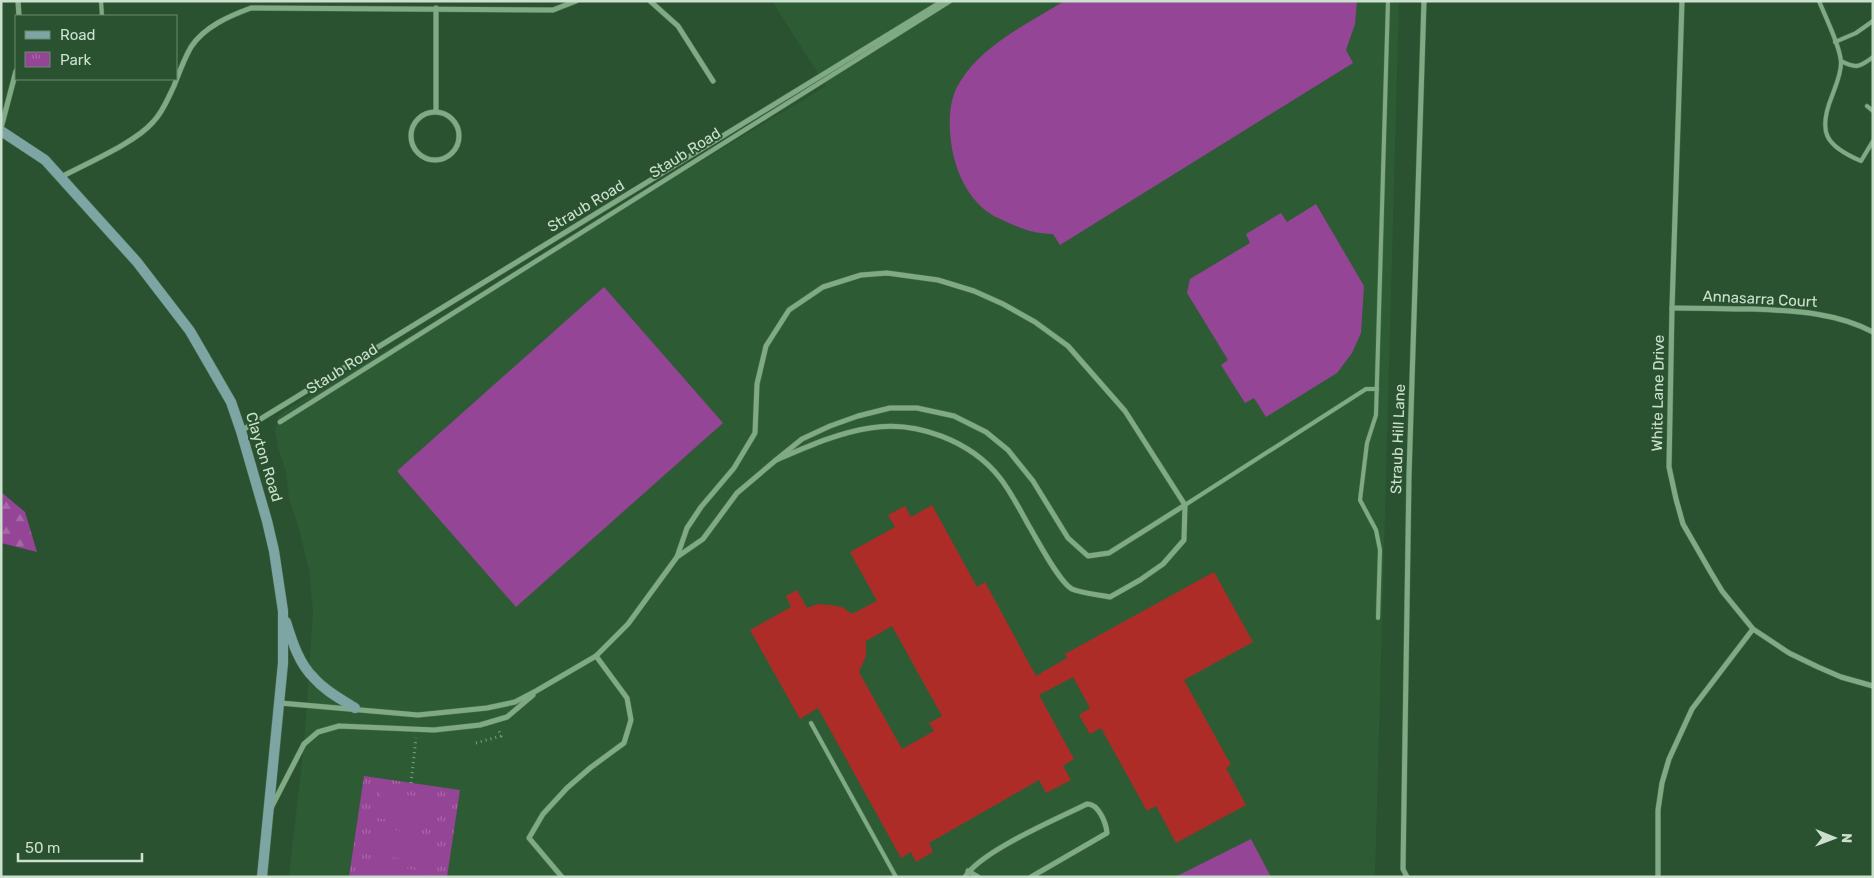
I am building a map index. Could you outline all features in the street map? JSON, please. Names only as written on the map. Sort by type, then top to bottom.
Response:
[{"type":"main road","name":"Clayton Road","points":[[1,129],[45,160],[138,262],[190,331],[231,402],[268,521],[283,613],[283,663],[280,703],[262,877]]},
{"type":"main road","points":[[283,613],[295,648],[312,677],[328,691],[355,708]]},
{"type":"street","points":[[18,1],[19,15]]},
{"type":"street","points":[[178,73],[191,47],[204,32],[232,14],[250,8],[553,10],[576,1]]},
{"type":"street","points":[[650,1],[678,26],[713,81]]},
{"type":"street","name":"Straub Road","points":[[241,431],[943,1]]},
{"type":"street","name":"Staub Road","points":[[280,422],[950,1]]},
{"type":"street","name":"Straub Hill Lane","points":[[1406,877],[1403,870],[1409,485],[1424,1]]},
{"type":"street","name":"White Lane Drive","points":[[1682,1],[1672,308],[1670,468],[1676,500],[1683,524],[1710,571],[1722,591],[1753,629],[1789,653],[1818,667],[1841,677],[1873,686]]},
{"type":"street","points":[[436,8],[436,111]]},
{"type":"street","points":[[1,129],[15,75]]},
{"type":"street","points":[[61,177],[142,133],[154,122],[163,108],[175,80]]},
{"type":"street","points":[[436,111],[444,113],[451,118],[456,124],[459,135],[454,151],[442,159],[434,160],[427,158],[415,149],[412,141],[412,130],[415,122],[421,116],[436,111]]},
{"type":"street","points":[[280,703],[355,708],[418,715],[487,708],[515,702],[536,692],[596,656],[628,624],[677,557],[687,528],[734,468],[755,433],[757,384],[766,346],[790,310],[823,287],[860,275],[887,273],[938,280],[981,294],[1035,322],[1068,346],[1125,411],[1184,505],[1184,540],[1163,564],[1110,597],[1072,589],[1054,568],[999,477],[978,457],[953,441],[926,431],[898,427],[872,427],[834,436],[776,460]]},
{"type":"street","name":"Annasarra Court","points":[[1672,308],[1801,311],[1833,316],[1860,325],[1873,332]]},
{"type":"street","points":[[677,557],[703,539],[737,493],[802,439],[837,423],[890,408],[917,408],[954,416],[975,425],[1008,450],[1033,481],[1068,538],[1088,556],[1109,553],[1184,505]]},
{"type":"street","points":[[1658,877],[1658,810],[1662,783],[1669,759],[1692,709],[1753,629]]},
{"type":"street","points":[[562,877],[530,838],[543,814],[567,788],[590,768],[624,744],[631,720],[627,698],[596,656]]},
{"type":"street","points":[[269,813],[304,744],[318,732],[339,726],[434,730],[480,724],[507,718],[536,692]]},
{"type":"street","points":[[965,877],[968,871],[996,850],[1087,804],[1096,807],[1106,826],[1107,833],[1031,877]]},
{"type":"street","points":[[968,871],[978,877]]},
{"type":"lane","points":[[101,1],[102,15]]},
{"type":"lane","points":[[1378,618],[1380,550],[1376,530],[1360,500],[1367,443],[1376,415],[1388,1]]},
{"type":"lane","points":[[1819,1],[1841,61],[1838,80],[1829,103],[1824,127],[1829,141],[1842,153],[1861,161],[1873,140]]},
{"type":"lane","points":[[1835,42],[1856,33],[1873,21]]},
{"type":"lane","points":[[1841,61],[1850,66],[1861,66],[1873,57]]},
{"type":"lane","points":[[1867,106],[1873,111]]},
{"type":"lane","points":[[1184,505],[1366,390],[1377,389]]},
{"type":"lane","points":[[811,723],[896,877]]},
{"type":"path","points":[[476,744],[501,736],[499,731]]},
{"type":"path","points":[[411,783],[416,737]]},
{"type":"shaded area","points":[[772,1],[1399,1],[1375,877],[289,877],[304,744],[313,612],[309,570],[298,525],[289,499],[286,471],[278,447],[275,430],[278,417],[285,411],[826,86]]},
{"type":"green space","points":[[1064,1],[1357,1],[1355,24],[1346,50],[1353,63],[1060,245],[1053,234],[1025,230],[991,214],[970,194],[955,163],[951,140],[950,111],[954,93],[960,82],[981,57],[1007,36]]},
{"type":"green space","points":[[1316,204],[1364,286],[1361,333],[1352,353],[1337,373],[1266,417],[1254,398],[1245,403],[1221,365],[1228,360],[1187,293],[1190,279],[1250,243],[1246,234],[1281,213],[1287,222]]},
{"type":"green space","points":[[604,287],[723,423],[516,607],[397,471]]},
{"type":"green space","points":[[1,492],[25,512],[37,552],[1,543]]},
{"type":"green space","points":[[364,776],[460,790],[447,877],[349,877]]},
{"type":"green space","points":[[381,791],[439,800],[436,827],[377,818]]},
{"type":"green space","points":[[375,827],[434,836],[430,863],[371,854]]},
{"type":"green space","points":[[1251,839],[1271,877],[1175,877]]},
{"type":"green space","points":[[370,863],[428,872],[427,877],[368,877]]},
{"type":"building","points":[[932,505],[977,587],[985,582],[1036,676],[1067,658],[1065,654],[1214,572],[1253,642],[1184,680],[1231,765],[1226,768],[1246,805],[1176,843],[1156,806],[1147,811],[1101,728],[1090,734],[1079,715],[1090,708],[1073,677],[1039,695],[1074,759],[1063,766],[1071,780],[1046,793],[1039,780],[929,843],[933,852],[916,862],[911,852],[901,858],[818,708],[800,719],[750,630],[791,607],[786,596],[797,590],[807,608],[818,604],[830,605],[842,607],[852,614],[877,601],[850,552],[895,527],[888,515],[905,506],[911,517]],"holes":[[[892,626],[942,716],[929,723],[934,731],[902,749],[859,672],[866,656],[866,641]]]}]
